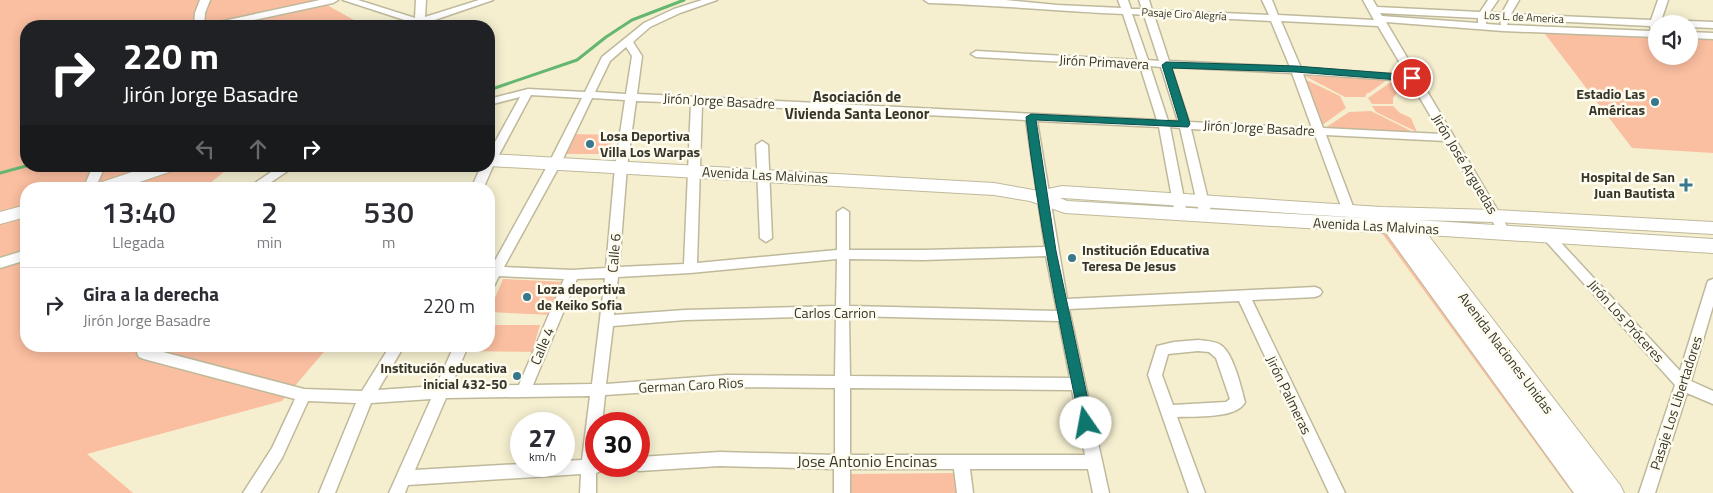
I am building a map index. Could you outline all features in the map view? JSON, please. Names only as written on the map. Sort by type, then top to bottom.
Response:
[{"type":"street","points":[[199,20],[205,0]]},
{"type":"street","points":[[241,20],[333,0]]},
{"type":"street","points":[[348,0],[410,20]]},
{"type":"street","points":[[420,20],[421,0]]},
{"type":"street","points":[[426,20],[488,0]]},
{"type":"street","points":[[495,266],[555,163],[606,59],[648,25],[677,12],[712,0]]},
{"type":"street","name":"Pasaje Ciro Alegría","points":[[929,0],[996,1],[1058,8],[1125,5],[1148,12],[1274,18],[1377,17]]},
{"type":"street","points":[[1144,0],[1185,124],[1204,209]]},
{"type":"street","points":[[1267,0],[1296,69],[1348,209]]},
{"type":"street","name":"Jirón José Arguedas","points":[[1368,0],[1412,78],[1450,138],[1505,233]]},
{"type":"street","points":[[1430,0],[1435,23]]},
{"type":"street","points":[[1482,26],[1483,15],[1492,0]]},
{"type":"street","points":[[1503,28],[1505,16],[1514,0]]},
{"type":"street","points":[[1658,15],[1663,0]]},
{"type":"street","points":[[1125,5],[1146,64],[1164,124],[1179,207]]},
{"type":"street","name":"Los L. de America","points":[[1377,17],[1432,12],[1648,23]]},
{"type":"street","name":"Los L. de America","points":[[1377,17],[1503,28],[1648,34]]},
{"type":"street","points":[[1698,24],[1713,25]]},
{"type":"street","points":[[1698,36],[1713,36]]},
{"type":"street","name":"Calle 6","points":[[596,412],[612,273],[621,166],[637,56],[628,42]]},
{"type":"street","name":"Jirón Primavera","points":[[976,54],[1166,65],[1296,69],[1412,78]]},
{"type":"street","points":[[495,151],[528,92]]},
{"type":"street","name":"Jirón Jorge Basadre","points":[[495,100],[528,92],[1450,138]]},
{"type":"street","points":[[690,268],[697,99]]},
{"type":"street","points":[[1031,117],[1050,251],[1101,493]]},
{"type":"street","points":[[762,145],[766,238]]},
{"type":"street","name":"Avenida Las Malvinas","points":[[495,162],[621,166],[763,177],[994,189],[1041,196],[1065,207],[1179,207],[1397,220],[1505,233],[1547,235],[1712,233]]},
{"type":"street","points":[[121,182],[151,172]]},
{"type":"street","points":[[263,182],[279,172]]},
{"type":"street","name":"Avenida Las Malvinas","points":[[1204,209],[1348,209],[1397,220],[1496,216],[1712,233]]},
{"type":"street","points":[[842,493],[843,212]]},
{"type":"street","points":[[0,218],[20,213]]},
{"type":"street","name":"Avenida Naciones Unidas","points":[[1397,220],[1588,493]]},
{"type":"street","name":"Avenida Naciones Unidas","points":[[1397,220],[1612,493]]},
{"type":"street","name":"Jirón Los Próceres","points":[[1547,235],[1683,384],[1713,398]]},
{"type":"street","points":[[495,275],[612,273],[842,254],[923,255],[1050,251]]},
{"type":"street","points":[[0,263],[20,257]]},
{"type":"street","name":"Calle 4","points":[[524,390],[572,275]]},
{"type":"street","name":"Pasaje Los Libertadores","points":[[1647,493],[1683,384],[1713,284]]},
{"type":"street","name":"Carlos Carrion","points":[[606,321],[685,315],[1063,310],[1243,295],[1315,292]]},
{"type":"street","name":"Jirón Palmeras","points":[[1243,295],[1337,493]]},
{"type":"street","points":[[1168,412],[1228,408],[1238,402],[1217,350],[1208,346],[1174,347],[1162,350],[1155,374],[1168,412],[1198,493]]},
{"type":"street","points":[[327,493],[366,397],[393,352]]},
{"type":"street","points":[[396,493],[459,352]]},
{"type":"street","name":"German Caro Rios","points":[[144,353],[304,395],[366,397],[442,392],[598,390],[726,381],[1078,384]]},
{"type":"street","points":[[251,493],[277,453],[304,395]]},
{"type":"street","name":"Jose Antonio Encinas","points":[[650,463],[720,459],[842,462],[1094,462]]},
{"type":"street","points":[[961,461],[965,493]]},
{"type":"street","points":[[404,478],[585,466]]},
{"type":"street","name":"Calle 6","points":[[588,493],[590,477]]},
{"type":"shaded area","points":[[0,0],[318,0],[354,20],[20,20],[20,172],[224,172],[212,182],[20,182],[20,352],[324,352],[282,401],[87,454],[133,493],[0,493]]},
{"type":"shaded area","name":"Estadio Las Américas","points":[[1542,30],[1648,35],[1648,65],[1698,65],[1698,37],[1713,38],[1713,153],[1632,148]]},
{"type":"shaded area","points":[[1305,76],[1387,80],[1367,93],[1365,97],[1345,97]]},
{"type":"shaded area","points":[[1300,77],[1340,96],[1346,108],[1321,126]]},
{"type":"shaded area","points":[[1391,82],[1397,93],[1393,98],[1393,104],[1372,104],[1368,98]]},
{"type":"shaded area","points":[[1372,106],[1393,106],[1400,113],[1411,118],[1417,132],[1376,112]]},
{"type":"shaded area","points":[[1371,111],[1413,132],[1325,128],[1349,112]]},
{"type":"shaded area","name":"Losa Deportiva Villa Los Warpas","points":[[572,134],[615,135],[608,154],[565,154]]},
{"type":"shaded area","points":[[1379,223],[1581,493],[1572,493],[1376,225]]},
{"type":"shaded area","name":"Loza deportiva de Keiko Sofia","points":[[503,279],[565,282],[553,315],[495,312],[495,298]]},
{"type":"shaded area","points":[[495,325],[540,325],[532,352],[495,351]]},
{"type":"shaded area","points":[[955,473],[956,493],[847,493],[847,474]]},
{"type":"waterway","points":[[495,88],[577,60],[606,37],[632,20],[684,0]]},
{"type":"waterway","points":[[0,173],[20,168]]},
{"type":"place","name":"Estadio Las Américas","points":[[1655,102]]},
{"type":"place","name":"Losa Deportiva Villa Los Warpas","points":[[590,144]]},
{"type":"place","name":"Hospital de San Juan Bautista","points":[[1686,185]]},
{"type":"place","name":"Institución Educativa Teresa De Jesus","points":[[1072,258]]},
{"type":"place","name":"Loza deportiva de Keiko Sofia","points":[[527,297]]},
{"type":"place","name":"Institución educativa inicial 432-50","points":[[517,376]]},
{"type":"district","name":"Asociación de Vivienda Santa Leonor","points":[[857,106]]},
{"type":"route","points":[[1086,423],[1050,251],[1031,117],[1185,124],[1166,65],[1296,69],[1412,78]]}]
